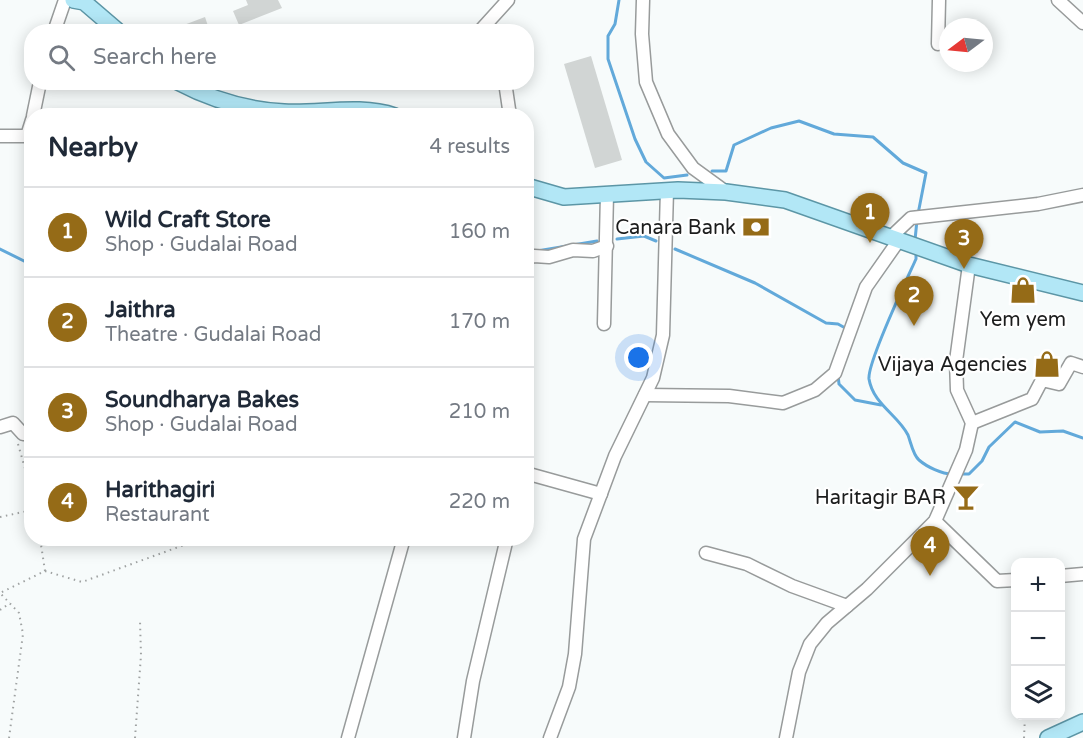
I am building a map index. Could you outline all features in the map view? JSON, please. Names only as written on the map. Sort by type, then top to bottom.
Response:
[{"type":"main road","points":[[73,0],[84,2],[110,24]]},
{"type":"main road","points":[[193,90],[250,108]]},
{"type":"main road","points":[[534,188],[564,197],[666,190],[726,192],[785,200],[969,265],[1083,293]]},
{"type":"main road","points":[[1052,737],[1083,722]]},
{"type":"street","points":[[57,24],[65,0]]},
{"type":"street","points":[[486,24],[508,0]]},
{"type":"street","points":[[643,0],[642,34],[646,82],[668,134],[693,168],[726,192]]},
{"type":"street","points":[[938,44],[939,0]]},
{"type":"street","points":[[1058,0],[1083,23]]},
{"type":"street","points":[[34,108],[38,90]]},
{"type":"street","points":[[506,90],[509,108]]},
{"type":"street","points":[[0,136],[24,136]]},
{"type":"street","points":[[550,738],[569,687],[581,604],[581,552],[615,456],[653,378],[663,335],[666,190]]},
{"type":"street","points":[[604,324],[607,194]]},
{"type":"street","points":[[645,395],[729,396],[783,404],[815,390],[835,373],[866,287],[905,242],[911,218],[938,213],[1038,204],[1083,195]]},
{"type":"street","points":[[534,257],[573,250],[593,252],[607,246]]},
{"type":"street","points":[[786,738],[800,672],[810,644],[827,623],[934,521],[966,450],[972,423],[957,390],[956,361],[969,265]]},
{"type":"street","points":[[972,423],[1032,399],[1042,380],[1059,384],[1071,363],[1083,367]]},
{"type":"street","points":[[6,425],[24,434]]},
{"type":"street","points":[[534,475],[601,494]]},
{"type":"street","points":[[934,521],[997,581],[1011,580]]},
{"type":"street","points":[[348,738],[402,546]]},
{"type":"street","points":[[464,738],[473,681],[505,546]]},
{"type":"street","points":[[706,553],[747,564],[792,586],[847,606]]},
{"type":"street","points":[[1065,576],[1083,574]]},
{"type":"path","points":[[6,425],[24,472]]},
{"type":"path","points":[[0,517],[24,512]]},
{"type":"path","points":[[41,546],[45,571]]},
{"type":"path","points":[[9,738],[23,634],[19,613],[0,593],[45,571],[82,582],[181,546]]},
{"type":"path","points":[[0,610],[10,603]]},
{"type":"path","points":[[135,738],[141,655],[140,621]]},
{"type":"path","points":[[1024,738],[1025,720]]},
{"type":"building","points":[[246,0],[278,0],[282,8],[239,24],[233,11],[248,5]]},
{"type":"building","points":[[205,17],[207,24],[186,24]]},
{"type":"building","points":[[591,56],[622,160],[595,168],[564,64]]},
{"type":"waterway","points":[[619,0],[615,24],[608,36],[608,59],[635,139],[646,162],[664,178],[687,175]]},
{"type":"waterway","points":[[712,171],[726,171],[734,145],[771,128],[799,121],[834,134],[873,137],[903,163],[926,173],[918,214]]},
{"type":"waterway","points":[[915,240],[917,220]]},
{"type":"waterway","points":[[617,239],[644,236],[656,241]]},
{"type":"waterway","points":[[537,251],[597,241]]},
{"type":"waterway","points":[[0,249],[24,261]]},
{"type":"waterway","points":[[675,249],[755,283],[826,323],[838,324],[847,329]]},
{"type":"waterway","points":[[916,253],[916,259],[874,356],[869,379],[875,395],[904,428],[917,458],[935,470],[952,474]]},
{"type":"waterway","points":[[838,375],[839,384],[855,400],[881,405]]},
{"type":"waterway","points":[[959,474],[969,474],[982,461],[989,447],[1015,422],[1040,432],[1063,431],[1083,438]]},
{"type":"place","name":"Canara Bank","points":[[756,227]]},
{"type":"place","name":"Wild Craft Store","points":[[870,243]]},
{"type":"place","name":"Soundharya Bakes","points":[[964,269]]},
{"type":"place","name":"Yem yem","points":[[1023,290]]},
{"type":"place","name":"Jaithra","points":[[914,326]]},
{"type":"place","name":"Vijaya Agencies","points":[[1047,364]]},
{"type":"place","name":"Haritagir BAR","points":[[966,497]]},
{"type":"place","name":"Harithagiri","points":[[930,576]]}]
